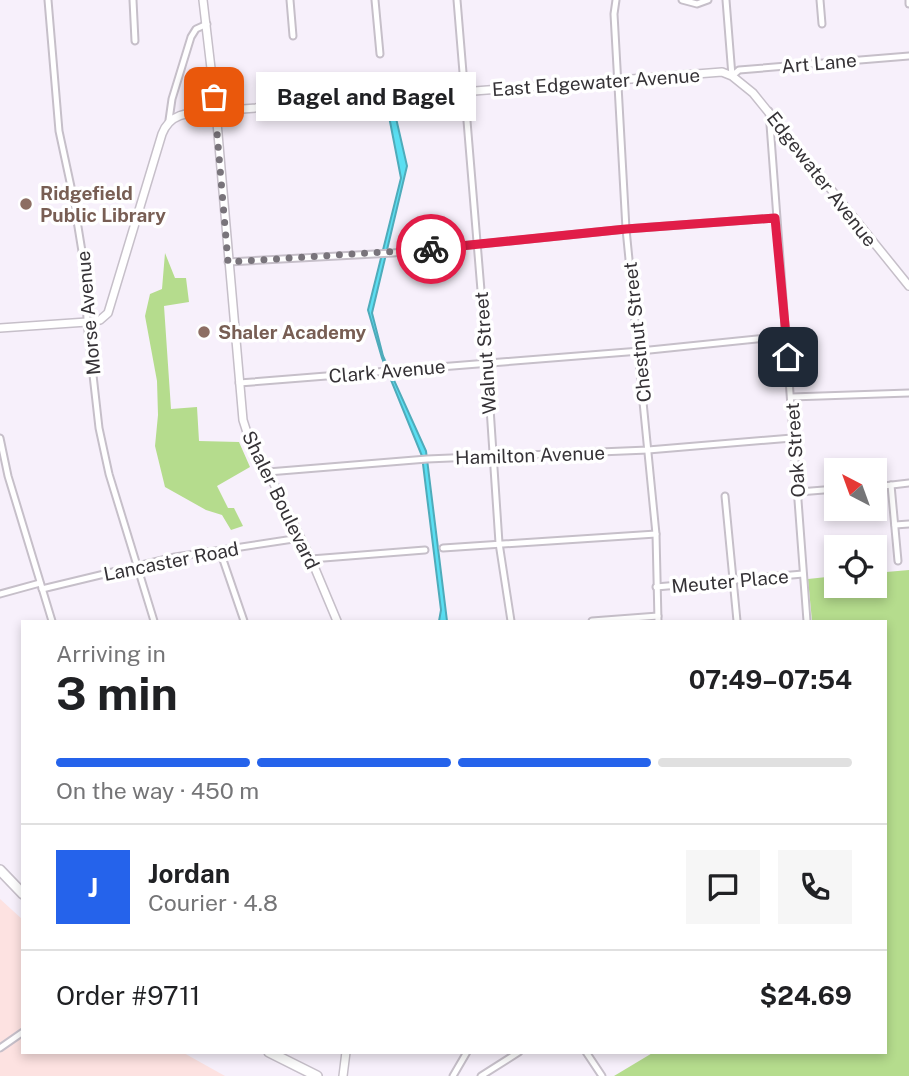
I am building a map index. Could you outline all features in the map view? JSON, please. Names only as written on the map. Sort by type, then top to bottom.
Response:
[{"type":"main road","points":[[0,870],[21,892]]},
{"type":"main road","points":[[273,1054],[317,1076]]},
{"type":"street","name":"Morse Avenue","points":[[48,0],[59,131],[81,237],[86,276],[87,322],[104,454],[154,620]]},
{"type":"street","points":[[133,0],[135,40]]},
{"type":"street","name":"Shaler Boulevard","points":[[203,0],[216,111],[243,420],[251,445],[268,472],[311,559],[337,620]]},
{"type":"street","points":[[290,0],[293,36]]},
{"type":"street","points":[[375,0],[380,54]]},
{"type":"street","name":"Walnut Street","points":[[457,0],[499,543],[511,620]]},
{"type":"street","name":"Chestnut Street","points":[[616,0],[614,14],[626,229],[656,534],[658,619]]},
{"type":"street","points":[[682,0],[697,4],[708,0]]},
{"type":"street","points":[[726,0],[732,76]]},
{"type":"street","points":[[820,0],[822,24]]},
{"type":"street","points":[[0,328],[100,320],[111,308],[162,134],[169,120],[170,106],[191,37],[196,29],[206,24]]},
{"type":"street","name":"Art Lane","points":[[732,76],[739,70],[909,55]]},
{"type":"street","name":"East Edgewater Avenue","points":[[169,120],[182,114],[216,111],[722,72],[732,76]]},
{"type":"street","name":"Edgewater Avenue","points":[[732,76],[753,93],[909,286]]},
{"type":"street","name":"Oak Street","points":[[768,111],[807,620]]},
{"type":"street","points":[[228,262],[393,253],[626,229],[775,218]]},
{"type":"street","name":"Clark Avenue","points":[[239,383],[640,351],[786,336]]},
{"type":"street","points":[[791,397],[909,393]]},
{"type":"street","points":[[0,438],[8,476],[52,620]]},
{"type":"street","name":"Hamilton Avenue","points":[[268,472],[425,459],[648,450],[792,438]]},
{"type":"street","points":[[887,486],[909,483]]},
{"type":"street","points":[[891,485],[898,561]]},
{"type":"street","points":[[799,492],[824,490]]},
{"type":"street","points":[[725,496],[737,620]]},
{"type":"street","points":[[895,525],[909,524]]},
{"type":"street","points":[[443,548],[656,534]]},
{"type":"street","name":"Lancaster Road","points":[[0,594],[137,566],[300,538]]},
{"type":"street","points":[[311,559],[425,550]]},
{"type":"street","points":[[220,551],[244,620]]},
{"type":"street","name":"Meuter Place","points":[[656,587],[803,574]]},
{"type":"street","points":[[625,620],[658,619]]},
{"type":"street","points":[[0,1048],[21,1032]]},
{"type":"street","points":[[343,1076],[346,1054]]},
{"type":"street","points":[[453,1076],[466,1054]]},
{"type":"street","points":[[481,1076],[516,1054]]},
{"type":"street","points":[[587,1054],[602,1076]]},
{"type":"shaded area","points":[[0,899],[21,918],[21,1054],[186,1054],[225,1076],[0,1076]]},
{"type":"green space","points":[[165,253],[175,278],[186,278],[189,302],[164,306],[171,409],[197,407],[199,441],[239,442],[250,467],[217,486],[228,508],[234,508],[243,526],[231,530],[222,515],[206,510],[165,487],[155,446],[157,381],[145,316],[150,294],[162,289]]},
{"type":"green space","points":[[909,570],[909,1076],[614,1076],[651,1054],[887,1054],[887,620],[812,620],[808,579],[824,577],[824,598],[887,598],[887,572]]},
{"type":"water","points":[[393,105],[407,166],[372,313],[383,356],[426,451],[447,620],[439,620],[441,610],[422,456],[382,358],[368,310],[401,178],[387,106]]},
{"type":"way so far","points":[[214,97],[228,262],[431,249]]},
{"type":"place","name":"Bagel and Bagel","points":[[214,97]]},
{"type":"place","name":"Ridgefield Public Library","points":[[26,204]]},
{"type":"place","name":"Shaler Academy","points":[[204,332]]},
{"type":"route","points":[[431,249],[626,229],[775,218],[788,357]]}]
